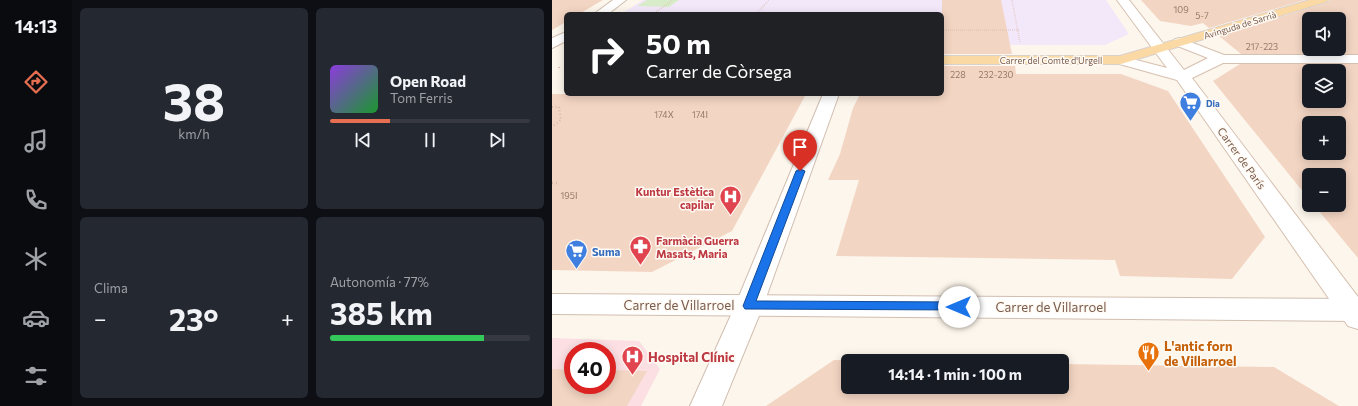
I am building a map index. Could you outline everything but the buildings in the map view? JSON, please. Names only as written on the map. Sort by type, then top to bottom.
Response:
[{"type":"main road","points":[[603,12],[620,0]]},
{"type":"main road","name":"Carrer de París","points":[[1123,0],[1356,312]]},
{"type":"main road","name":"Avinguda de Sarrià","points":[[1158,48],[1322,0]]},
{"type":"main road","points":[[552,44],[564,37]]},
{"type":"main road","points":[[1180,42],[1222,59]]},
{"type":"main road","name":"Carrer del Comte d'Urgell","points":[[944,60],[1121,60],[1158,48]]},
{"type":"main road","points":[[1121,60],[1182,77],[1211,62],[1222,59],[1358,59]]},
{"type":"main road","points":[[706,406],[749,306],[830,96]]},
{"type":"main road","name":"Carrer de Villarroel","points":[[552,304],[1356,312]]},
{"type":"path","points":[[656,12],[673,0]]},
{"type":"path","points":[[758,12],[769,0]]},
{"type":"path","points":[[1012,0],[1019,30],[1020,45]]},
{"type":"path","points":[[944,30],[1019,30]]},
{"type":"path","points":[[552,107],[559,107],[561,120],[552,127]]},
{"type":"path","points":[[552,183],[557,183]]},
{"type":"shaded area","points":[[643,0],[1106,0],[1129,34],[1105,45],[1010,45],[944,15],[944,12],[624,12]]},
{"type":"shaded area","name":"Hospital Clínic","points":[[552,338],[639,341],[660,369],[641,406],[552,406]]},
{"type":"green space","points":[[647,0],[679,0],[669,7],[637,6]]},
{"type":"place","name":"Dia","points":[[1191,122]]},
{"type":"place","name":"Kuntur Estètica capilar","points":[[730,216]]},
{"type":"place","name":"Farmàcia Guerra Masats, Maria","points":[[640,266]]},
{"type":"place","name":"Suma","points":[[576,270]]},
{"type":"place","name":"L'antic forn de Villarroel","points":[[1149,372]]},
{"type":"place","name":"Hospital Clínic","points":[[632,376]]},
{"type":"route","points":[[800,171],[749,306],[959,307]]}]
